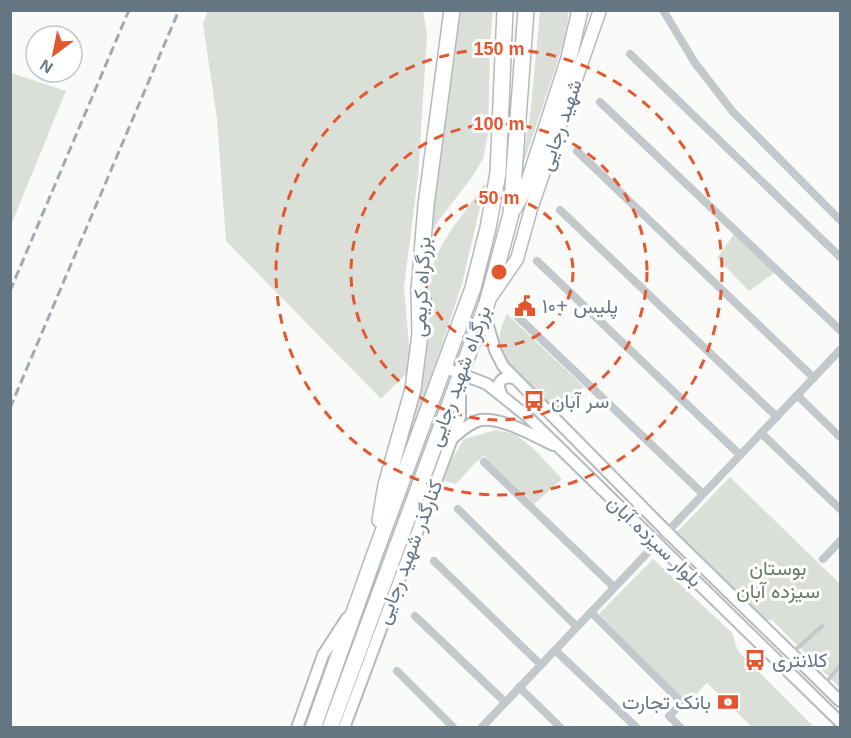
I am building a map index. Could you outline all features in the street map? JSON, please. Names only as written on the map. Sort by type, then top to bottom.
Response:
[{"type":"highway","name":"بزرگراه کریمی","points":[[373,559],[386,485],[413,389],[420,334],[419,290],[426,204],[452,10]]},
{"type":"highway","name":"بزرگراه شهید رجایی","points":[[313,728],[473,288],[488,228],[498,173],[505,10]]},
{"type":"highway","name":"بزرگراه شهید رجایی","points":[[330,728],[485,307],[511,214],[526,10]]},
{"type":"highway","points":[[511,214],[529,181],[569,58],[580,10]]},
{"type":"main road","name":"شهید رجایی","points":[[485,307],[517,259],[531,209],[600,10]]},
{"type":"main road","name":"بلوار سیزده آبان","points":[[485,307],[495,350],[503,366],[667,532],[840,701]]},
{"type":"main road","name":"بلوار سیزده آبان","points":[[443,367],[487,384],[502,396],[560,448],[654,546],[840,722]]},
{"type":"main road","name":"کنارگذر شهید رجایی","points":[[345,728],[460,417],[461,374]]},
{"type":"main road","points":[[502,396],[498,385],[501,379],[514,378]]},
{"type":"main road","points":[[451,440],[465,427],[480,420],[495,420],[560,448]]},
{"type":"main road","name":"کنارگذر شهید رجایی","points":[[297,728],[323,654],[356,606]]},
{"type":"street","points":[[663,10],[695,63],[733,112],[840,219]]},
{"type":"street","points":[[630,54],[840,257]]},
{"type":"street","points":[[600,102],[840,330]]},
{"type":"street","points":[[577,151],[814,378]]},
{"type":"street","points":[[560,210],[777,417]]},
{"type":"street","points":[[537,261],[740,455]]},
{"type":"street","points":[[517,316],[704,494]]},
{"type":"street","points":[[481,728],[797,395],[839,355]]},
{"type":"street","points":[[797,395],[840,436]]},
{"type":"street","points":[[761,433],[840,509]]},
{"type":"street","points":[[484,462],[614,587]]},
{"type":"street","points":[[458,509],[577,627]]},
{"type":"street","points":[[823,559],[840,541]]},
{"type":"street","points":[[434,561],[541,665]]},
{"type":"street","points":[[591,612],[682,703],[669,716],[681,728]]},
{"type":"street","points":[[415,616],[505,702]]},
{"type":"street","points":[[555,650],[637,728]]},
{"type":"street","points":[[397,671],[454,728]]},
{"type":"street","points":[[519,687],[561,728]]},
{"type":"lane","points":[[791,653],[822,626]]},
{"type":"lane","points":[[824,685],[840,666]]},
{"type":"green space","points":[[208,11],[423,11],[427,34],[418,177],[404,287],[411,369],[381,399],[226,241],[217,119],[203,24]]},
{"type":"green space","points":[[461,11],[493,11],[488,134],[483,159],[429,237]]},
{"type":"green space","points":[[540,11],[569,11],[565,39],[521,171],[530,117]]},
{"type":"green space","points":[[10,73],[24,78],[24,84],[44,84],[66,91],[11,225]]},
{"type":"green space","points":[[486,182],[462,284],[408,447],[404,447],[426,357],[431,271],[451,231]]},
{"type":"green space","points":[[736,231],[777,271],[749,291],[717,258]]},
{"type":"green space","points":[[507,314],[584,387],[559,415],[520,379],[502,355],[499,345],[500,334]]},
{"type":"green space","points":[[496,430],[515,434],[534,449],[562,479],[534,504],[484,456],[456,484],[444,481],[452,459],[464,439]]},
{"type":"green space","name":"بوستان سیزده آبان","points":[[730,477],[840,584],[840,688],[772,620],[759,620],[674,535]]},
{"type":"green space","name":"بوستان سیزده آبان","points":[[653,559],[732,633],[738,651],[813,726],[819,727],[752,727],[707,683],[687,703],[599,614]]},
{"type":"railway","points":[[10,291],[129,10]]},
{"type":"railway","points":[[10,408],[179,10]]},
{"type":"place","name":"پلیس +۱۰","points":[[525,306]]},
{"type":"place","name":"سر آبان","points":[[534,401]]},
{"type":"place","name":"کلانتری","points":[[755,660]]},
{"type":"place","name":"بانک تجارت","points":[[728,702]]}]
